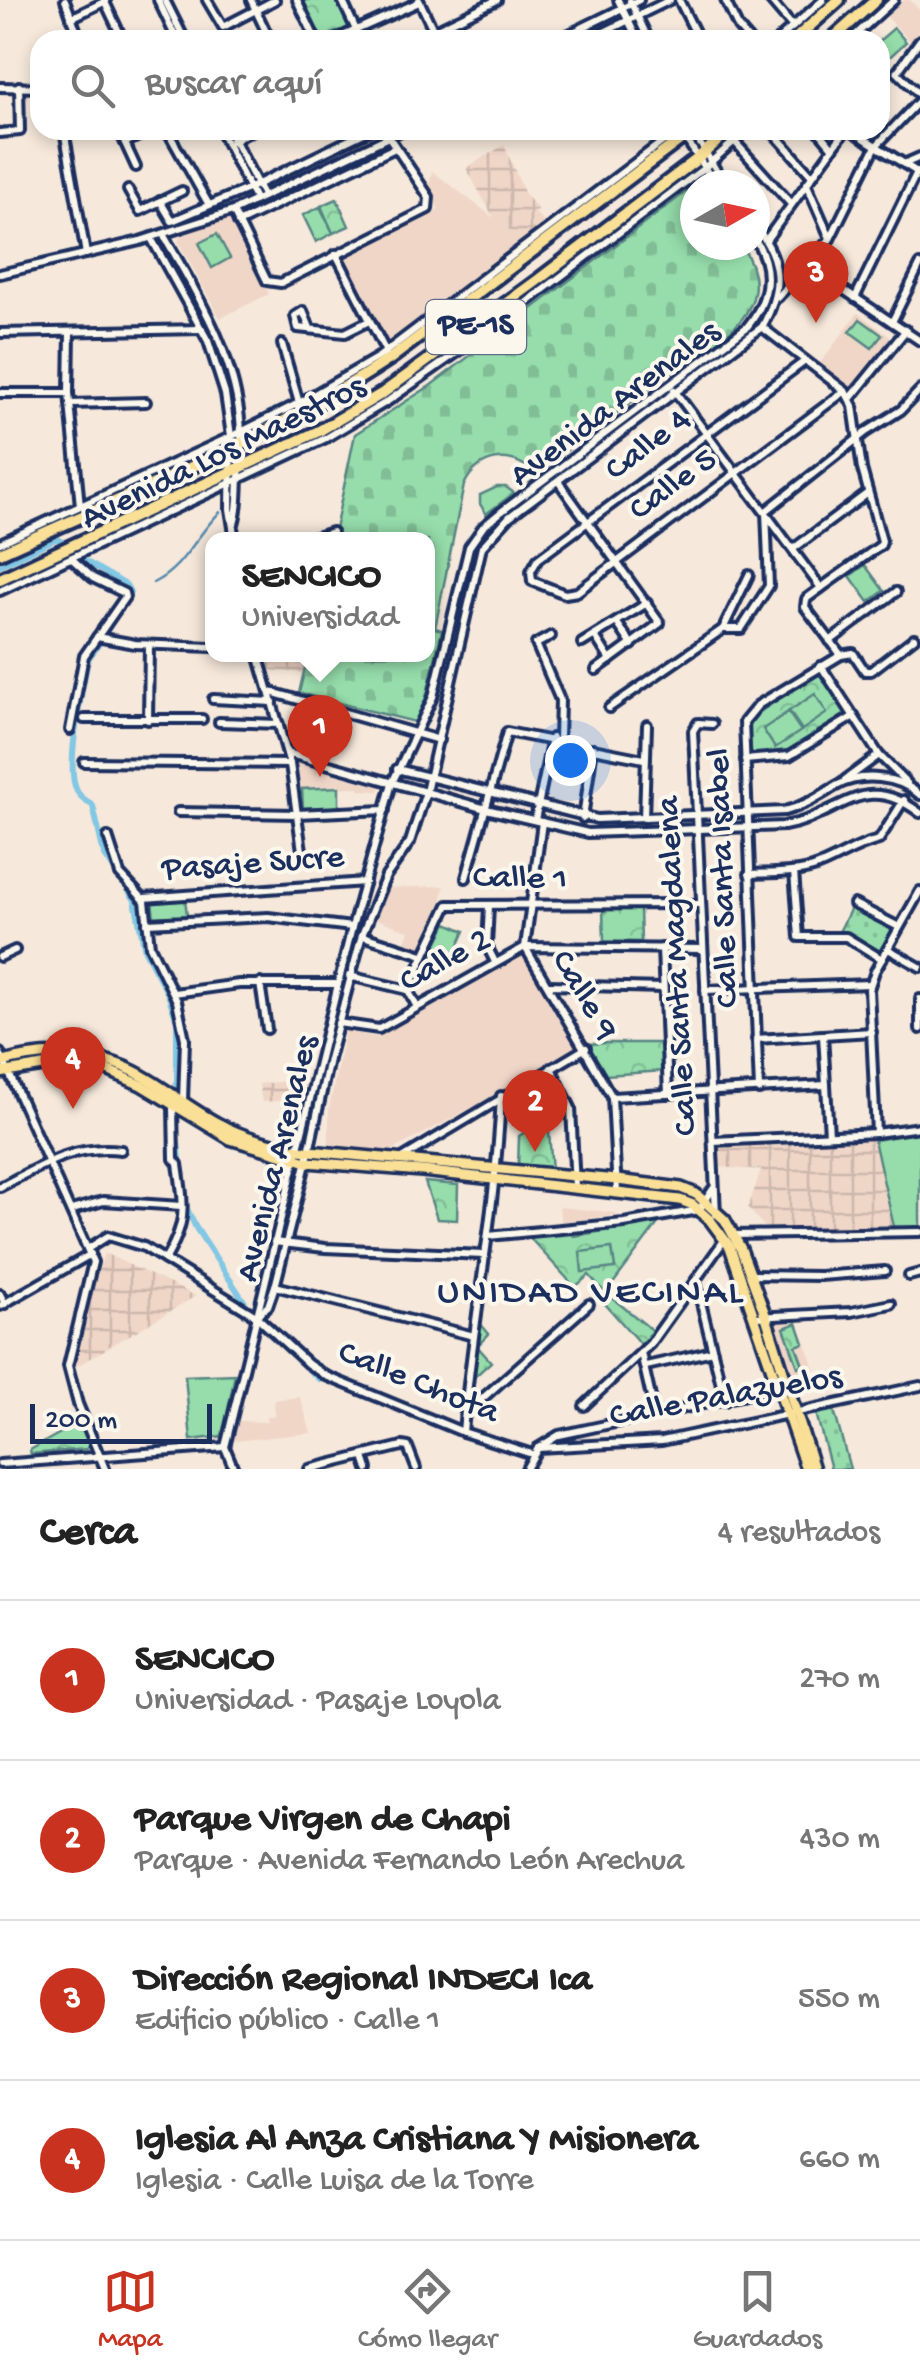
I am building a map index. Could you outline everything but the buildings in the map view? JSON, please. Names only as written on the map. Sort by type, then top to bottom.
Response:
[{"type":"highway","points":[[805,30],[839,0]]},
{"type":"highway","points":[[842,30],[876,0]]},
{"type":"highway","name":"PE-1S","points":[[0,553],[375,369],[676,140]]},
{"type":"highway","name":"PE-1S","points":[[0,579],[55,554],[71,553],[235,476],[384,394],[727,140]]},
{"type":"highway","points":[[554,236],[553,248],[566,259]]},
{"type":"highway","points":[[522,260],[535,267],[538,280]]},
{"type":"main road","points":[[2,1064],[62,1054],[96,1058],[130,1069],[178,1104],[237,1133],[303,1156],[682,1188],[707,1202],[752,1276],[779,1388],[792,1413],[806,1469]]},
{"type":"main road","points":[[575,1181],[617,1192],[680,1200],[714,1216]]},
{"type":"main road","points":[[730,1236],[814,1469]]},
{"type":"street","points":[[64,0],[76,30]]},
{"type":"street","points":[[71,18],[105,0],[118,30]]},
{"type":"street","points":[[161,0],[173,30]]},
{"type":"street","points":[[161,0],[179,30]]},
{"type":"street","points":[[206,0],[223,27],[276,0]]},
{"type":"street","points":[[251,0],[265,30]]},
{"type":"street","points":[[297,0],[311,30]]},
{"type":"street","points":[[342,0],[356,30],[419,1],[433,30]]},
{"type":"street","points":[[435,30],[497,0]]},
{"type":"street","points":[[618,0],[633,30]]},
{"type":"street","points":[[609,30],[670,0]]},
{"type":"street","points":[[679,0],[694,30]]},
{"type":"street","points":[[725,0],[741,30]]},
{"type":"street","points":[[770,0],[792,27]]},
{"type":"street","points":[[789,30],[823,0]]},
{"type":"street","points":[[861,30],[894,0]]},
{"type":"street","points":[[577,30],[634,1],[644,30]]},
{"type":"street","points":[[890,131],[918,102],[898,75],[898,68],[920,40]]},
{"type":"street","points":[[0,133],[20,131],[19,86]]},
{"type":"street","points":[[0,87],[30,87]]},
{"type":"street","points":[[66,140],[86,254]]},
{"type":"street","points":[[124,140],[136,167]]},
{"type":"street","points":[[125,143],[131,140]]},
{"type":"street","points":[[173,140],[209,206]]},
{"type":"street","points":[[234,140],[230,142],[259,197]]},
{"type":"street","points":[[160,202],[169,221],[254,186],[348,140]]},
{"type":"street","points":[[369,140],[371,145]]},
{"type":"street","points":[[0,274],[151,238],[232,211],[382,140]]},
{"type":"street","points":[[232,211],[270,284],[281,283],[428,209],[429,196],[391,140]]},
{"type":"street","points":[[236,439],[386,352],[675,140]]},
{"type":"street","points":[[692,140],[708,170]]},
{"type":"street","points":[[735,140],[791,204]]},
{"type":"street","points":[[780,140],[812,176]]},
{"type":"street","points":[[826,140],[832,147]]},
{"type":"street","points":[[770,234],[839,140]]},
{"type":"street","points":[[855,298],[918,174],[866,140]]},
{"type":"street","points":[[876,146],[882,140]]},
{"type":"street","name":"Avenida Arenales","points":[[256,1316],[268,1306],[286,1244],[337,984],[392,782],[433,697],[473,540],[496,516],[762,326],[777,298],[830,238],[876,146]]},
{"type":"street","points":[[238,223],[395,148]]},
{"type":"street","points":[[904,164],[920,157]]},
{"type":"street","points":[[703,161],[711,170]]},
{"type":"street","name":"Avenida Los Maestros","points":[[235,476],[326,438],[422,379],[703,161]]},
{"type":"street","points":[[806,184],[830,238]]},
{"type":"street","points":[[128,190],[140,211],[182,191]]},
{"type":"street","points":[[163,234],[206,309],[223,348],[235,391],[235,476],[230,508],[234,532]]},
{"type":"street","points":[[151,238],[202,329],[236,439]]},
{"type":"street","points":[[770,251],[777,298]]},
{"type":"street","points":[[336,254],[386,352]]},
{"type":"street","name":"Avenida Arenales","points":[[256,1316],[274,1242],[303,1156],[349,976],[386,876],[406,849],[426,792],[482,546],[506,520],[740,333],[760,309],[768,276],[765,260]]},
{"type":"street","points":[[892,322],[916,281],[920,265]]},
{"type":"street","points":[[808,266],[920,341]]},
{"type":"street","points":[[310,328],[345,334],[369,322]]},
{"type":"street","points":[[762,326],[850,399],[882,545],[804,602],[841,655],[853,653],[865,671],[871,671],[914,638]]},
{"type":"street","points":[[0,334],[202,329]]},
{"type":"street","points":[[850,399],[906,330]]},
{"type":"street","points":[[0,543],[81,510],[69,393],[70,333]]},
{"type":"street","points":[[282,344],[299,404]]},
{"type":"street","name":"Calle 4","points":[[530,576],[538,559],[805,362]]},
{"type":"street","points":[[673,388],[821,588]]},
{"type":"street","points":[[766,511],[859,438],[902,410],[920,390]]},
{"type":"street","points":[[225,394],[235,391]]},
{"type":"street","name":"Calle 5","points":[[530,576],[537,584],[571,594],[845,391]]},
{"type":"street","points":[[0,393],[69,393]]},
{"type":"street","points":[[70,404],[146,402]]},
{"type":"street","points":[[558,481],[647,603],[659,626],[596,670]]},
{"type":"street","points":[[793,550],[868,493]]},
{"type":"street","points":[[723,629],[741,629],[768,586],[766,511]]},
{"type":"street","points":[[70,730],[84,656],[125,600],[124,593],[93,578],[71,553]]},
{"type":"street","name":"Avenida Los Maestros","points":[[0,591],[71,553]]},
{"type":"street","points":[[608,708],[723,629],[750,575]]},
{"type":"street","points":[[830,641],[896,592]]},
{"type":"street","points":[[582,643],[647,603]]},
{"type":"street","points":[[618,623],[632,645]]},
{"type":"street","name":"Calle 9","points":[[551,636],[536,644],[560,700],[556,739],[538,806],[525,947],[612,1097],[617,1192]]},
{"type":"street","points":[[596,636],[610,660]]},
{"type":"street","points":[[96,637],[148,645],[205,647]]},
{"type":"street","points":[[148,645],[148,720]]},
{"type":"street","name":"Calle Santa Isabel","points":[[759,1090],[744,728],[749,713],[841,655]]},
{"type":"street","points":[[261,662],[290,764],[303,858]]},
{"type":"street","points":[[821,666],[879,755],[920,795]]},
{"type":"street","points":[[270,692],[439,740]]},
{"type":"street","points":[[212,699],[273,702]]},
{"type":"street","points":[[744,760],[789,756],[854,716]]},
{"type":"street","points":[[84,719],[202,720]]},
{"type":"street","points":[[219,722],[279,724]]},
{"type":"street","name":"Calle Santa Magdalena","points":[[712,724],[698,722],[693,730],[714,1216]]},
{"type":"street","points":[[644,818],[648,725]]},
{"type":"street","points":[[466,878],[507,732],[644,759]]},
{"type":"street","points":[[583,818],[593,748]]},
{"type":"street","points":[[287,753],[486,809],[598,833],[796,824],[826,813],[848,798],[876,793],[904,800],[920,813]]},
{"type":"street","points":[[398,769],[583,818],[644,818],[794,809],[840,784],[879,755]]},
{"type":"street","points":[[84,762],[290,764]]},
{"type":"street","points":[[840,784],[879,778],[908,784]]},
{"type":"street","points":[[840,784],[848,798]]},
{"type":"street","points":[[749,874],[817,867],[854,846],[883,837],[904,800]]},
{"type":"street","points":[[178,812],[297,814],[386,810]]},
{"type":"street","points":[[108,837],[120,874],[144,898],[151,951],[174,994],[185,1039],[174,1159],[178,1164],[182,1228],[165,1260]]},
{"type":"street","points":[[370,866],[386,876]]},
{"type":"street","points":[[794,872],[798,937],[846,937],[882,959]]},
{"type":"street","name":"Pasaje Sucre","points":[[144,898],[365,882]]},
{"type":"street","points":[[876,1133],[870,984],[920,892]]},
{"type":"street","name":"Calle 1","points":[[408,990],[448,905],[700,904]]},
{"type":"street","points":[[854,904],[900,927]]},
{"type":"street","points":[[489,906],[487,944],[495,962]]},
{"type":"street","points":[[147,924],[268,917],[352,927]]},
{"type":"street","points":[[362,936],[423,955]]},
{"type":"street","name":"Calle 2","points":[[338,1022],[376,1030],[525,947],[702,950]]},
{"type":"street","points":[[662,948],[668,1094]]},
{"type":"street","points":[[0,958],[15,950]]},
{"type":"street","points":[[888,950],[920,967]]},
{"type":"street","points":[[349,976],[408,990],[416,1006]]},
{"type":"street","points":[[260,984],[267,1030]]},
{"type":"street","points":[[174,994],[212,986],[337,984]]},
{"type":"street","points":[[705,990],[870,984]]},
{"type":"street","points":[[548,985],[663,988]]},
{"type":"street","points":[[920,999],[920,1026]]},
{"type":"street","points":[[756,1039],[872,1032]]},
{"type":"street","points":[[823,1034],[828,1135]]},
{"type":"street","points":[[399,1164],[501,1096],[586,1048]]},
{"type":"street","points":[[2,1064],[90,1251],[93,1270],[68,1366],[78,1404],[104,1469]]},
{"type":"street","points":[[551,1068],[572,1108],[575,1181]]},
{"type":"street","points":[[612,1097],[826,1085]]},
{"type":"street","points":[[463,1432],[497,1174],[501,1096]]},
{"type":"street","points":[[713,1141],[876,1133],[920,1126]]},
{"type":"street","points":[[0,1187],[88,1148],[120,1150]]},
{"type":"street","points":[[488,1236],[624,1223],[699,1210],[715,1186]]},
{"type":"street","points":[[72,1210],[103,1201],[182,1206]]},
{"type":"street","points":[[584,1406],[641,1352],[730,1236],[920,1232]]},
{"type":"street","name":"Calle Chota","points":[[90,1251],[103,1238],[119,1237],[165,1260],[256,1316],[316,1370],[463,1432],[535,1451]]},
{"type":"street","points":[[274,1242],[484,1255]]},
{"type":"street","points":[[0,1294],[2,1305],[90,1251]]},
{"type":"street","points":[[752,1276],[884,1271]]},
{"type":"street","points":[[909,1276],[920,1273]]},
{"type":"street","points":[[696,1281],[725,1402]]},
{"type":"street","points":[[275,1286],[474,1336]]},
{"type":"street","points":[[464,1414],[589,1304]]},
{"type":"street","points":[[760,1317],[851,1312],[891,1304]]},
{"type":"street","points":[[234,1469],[226,1447],[256,1316]]},
{"type":"street","points":[[646,1366],[712,1351]]},
{"type":"street","points":[[641,1352],[655,1415]]},
{"type":"street","name":"Calle Palazuelos","points":[[535,1451],[662,1440],[920,1386]]},
{"type":"street","points":[[526,1469],[535,1451],[570,1432],[779,1388]]},
{"type":"street","points":[[309,1469],[405,1446],[416,1468]]},
{"type":"street","points":[[0,1464],[226,1447]]},
{"type":"street","points":[[364,1457],[368,1469]]},
{"type":"shaded area","points":[[904,0],[910,0],[920,11],[920,30],[910,41],[886,16]]},
{"type":"shaded area","points":[[504,145],[524,192],[545,224],[523,240],[495,220],[466,168]]},
{"type":"shaded area","points":[[432,171],[523,240],[383,345],[339,253],[439,210],[429,187]]},
{"type":"shaded area","points":[[228,217],[269,294],[220,318],[178,241]]},
{"type":"shaded area","points":[[858,313],[890,337],[891,344],[855,388],[848,389],[818,366]]},
{"type":"shaded area","points":[[268,662],[306,662],[303,673],[270,670]]},
{"type":"shaded area","points":[[297,763],[380,787],[379,791],[359,787],[296,789],[293,766]]},
{"type":"shaded area","points":[[444,886],[420,951],[404,945],[409,931],[374,918],[385,888]]},
{"type":"shaded area","points":[[522,954],[578,1051],[389,1152],[326,1153],[329,1109],[345,1031],[376,1037]]},
{"type":"shaded area","points":[[309,1079],[305,1099],[262,1102],[259,1084]]},
{"type":"shaded area","points":[[874,1140],[895,1231],[769,1232],[748,1208],[761,1170],[718,1167],[718,1147]]},
{"type":"shaded area","points":[[559,1207],[616,1213],[616,1215],[561,1222]]},
{"type":"shaded area","points":[[104,1253],[196,1296],[75,1367],[72,1361]]},
{"type":"shaded area","points":[[772,1323],[798,1323],[815,1370],[789,1373]]},
{"type":"shaded area","points":[[300,1397],[311,1433],[234,1441],[238,1421],[267,1422],[267,1417],[275,1416],[274,1400]]},
{"type":"green space","points":[[299,0],[339,0],[352,27],[314,30]]},
{"type":"green space","points":[[894,28],[906,42],[890,57],[890,31]]},
{"type":"green space","points":[[680,196],[680,260],[748,260],[752,267],[755,287],[751,304],[742,319],[711,347],[535,474],[516,461],[496,459],[470,475],[464,485],[435,628],[435,532],[334,532],[355,434],[430,386]]},
{"type":"green space","points":[[337,199],[349,226],[333,233],[321,206]]},
{"type":"green space","points":[[320,207],[333,233],[316,242],[303,215]]},
{"type":"green space","points":[[217,234],[230,258],[212,268],[199,243]]},
{"type":"green space","points":[[860,319],[882,335],[872,348],[850,332]]},
{"type":"green space","points":[[497,487],[514,493],[486,514],[480,495]]},
{"type":"green space","points":[[865,565],[884,591],[869,602],[850,576]]},
{"type":"green space","points":[[435,628],[442,630],[435,660]]},
{"type":"green space","points":[[306,662],[434,662],[425,702],[415,722],[299,693]]},
{"type":"green space","points":[[821,670],[848,712],[791,750],[750,755],[749,728],[754,716]]},
{"type":"green space","points":[[815,694],[827,713],[802,730],[789,711]]},
{"type":"green space","points":[[788,712],[801,731],[775,748],[763,729]]},
{"type":"green space","points":[[307,724],[334,732],[331,745],[303,738]]},
{"type":"green space","points":[[339,787],[339,807],[303,808],[302,789]]},
{"type":"green space","points":[[185,898],[187,916],[154,918],[152,900]]},
{"type":"green space","points":[[852,906],[895,928],[880,953],[839,932]]},
{"type":"green space","points":[[603,909],[640,909],[641,942],[604,941]]},
{"type":"green space","points":[[447,923],[465,931],[451,962],[432,954]]},
{"type":"green space","points":[[662,1043],[663,1071],[606,1075],[588,1044]]},
{"type":"green space","points":[[548,1118],[552,1171],[518,1168],[519,1136]]},
{"type":"green space","points":[[920,1132],[920,1228],[895,1231],[874,1140]]},
{"type":"green space","points":[[425,1182],[458,1185],[457,1220],[437,1219]]},
{"type":"green space","points":[[659,1222],[606,1293],[653,1331],[642,1346],[600,1298],[605,1293],[589,1275],[575,1287],[529,1237],[569,1233],[574,1236]]},
{"type":"green space","points":[[612,1248],[615,1268],[582,1272],[580,1252]]},
{"type":"green space","points":[[479,1322],[489,1334],[477,1346],[491,1362],[472,1379]]},
{"type":"green space","points":[[797,1323],[804,1343],[796,1346],[803,1365],[798,1367],[784,1328]]},
{"type":"green space","points":[[235,1374],[223,1436],[191,1440],[185,1376]]},
{"type":"green space","points":[[834,1410],[850,1469],[831,1469],[816,1413]]},
{"type":"green space","points":[[80,1422],[87,1449],[31,1454],[30,1450]]},
{"type":"waterway","points":[[161,244],[210,330]]},
{"type":"waterway","points":[[153,583],[182,560],[220,512]]},
{"type":"waterway","points":[[0,565],[57,538],[64,544]]},
{"type":"waterway","points":[[85,561],[126,585],[130,592],[104,636]]},
{"type":"waterway","points":[[101,641],[88,659],[75,730],[73,778],[79,795],[93,806],[104,854],[135,900],[145,951],[168,994],[177,1021],[177,1137],[187,1209],[259,1324],[319,1379]]},
{"type":"waterway","points":[[69,1060],[102,1065],[129,1075]]},
{"type":"place","name":"Dirección Regional INDECI Ica","points":[[816,323]]},
{"type":"place","name":"SENCICO","points":[[320,777]]},
{"type":"place","name":"Iglesia Al Anza Cristiana Y Misionera","points":[[73,1109]]},
{"type":"place","name":"Parque Virgen de Chapi","points":[[535,1152]]},
{"type":"district","name":"UNIDAD VECINAL","points":[[591,1294]]}]
